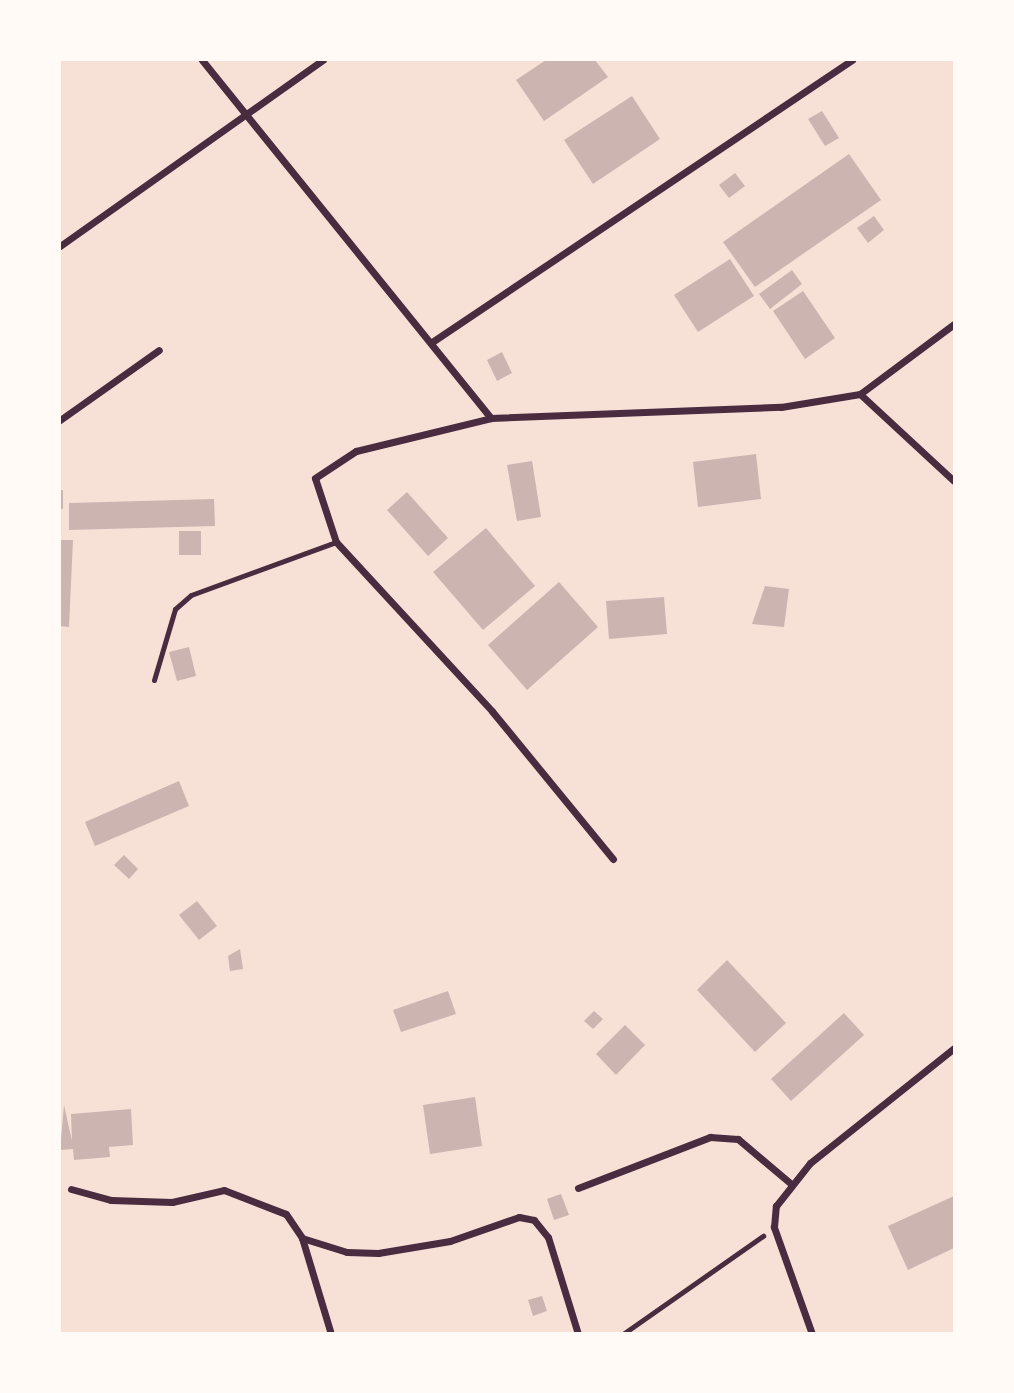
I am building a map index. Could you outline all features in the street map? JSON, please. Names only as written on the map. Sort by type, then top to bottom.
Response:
[{"type":"street","points":[[202,60],[243,117],[432,342],[491,418]]},
{"type":"street","points":[[60,246],[323,60]]},
{"type":"street","points":[[432,342],[852,60]]},
{"type":"street","points":[[613,859],[492,711],[336,542],[315,478],[327,465],[356,451],[491,418],[780,407],[860,394],[954,324]]},
{"type":"street","points":[[60,420],[159,350]]},
{"type":"street","points":[[860,394],[954,481]]},
{"type":"street","points":[[812,1334],[774,1227],[790,1183],[954,1048]]},
{"type":"street","points":[[578,1188],[710,1137],[738,1139],[790,1183]]},
{"type":"street","points":[[71,1189],[111,1200],[172,1202],[224,1190],[286,1214],[302,1238],[331,1334]]},
{"type":"street","points":[[302,1238],[347,1252],[378,1253],[450,1241],[519,1217],[534,1220],[548,1237],[578,1334]]},
{"type":"lane","points":[[154,680],[174,609],[191,595],[336,542]]},
{"type":"path","points":[[623,1334],[774,1227]]},
{"type":"building","points":[[546,60],[595,60],[608,77],[544,121],[516,80]]},
{"type":"building","points":[[632,96],[660,139],[593,184],[564,140]]},
{"type":"building","points":[[822,111],[839,138],[825,146],[808,119]]},
{"type":"building","points":[[849,154],[881,200],[755,287],[723,242]]},
{"type":"building","points":[[735,173],[745,186],[729,198],[719,185]]},
{"type":"building","points":[[874,216],[884,230],[868,243],[857,228]]},
{"type":"building","points":[[730,259],[754,296],[698,332],[674,295]]},
{"type":"building","points":[[792,270],[802,284],[770,309],[759,294]]},
{"type":"building","points":[[803,291],[835,338],[805,359],[773,311]]},
{"type":"building","points":[[502,352],[512,373],[497,381],[487,360]]},
{"type":"building","points":[[756,454],[761,499],[698,507],[693,462]]},
{"type":"building","points":[[532,461],[541,517],[517,521],[507,465]]},
{"type":"building","points":[[60,490],[63,490],[63,509],[60,509]]},
{"type":"building","points":[[407,492],[448,538],[428,556],[387,510]]},
{"type":"building","points":[[214,499],[215,526],[69,530],[69,503]]},
{"type":"building","points":[[486,528],[535,586],[483,630],[433,572]]},
{"type":"building","points":[[179,531],[201,531],[201,555],[179,555]]},
{"type":"building","points":[[60,540],[73,540],[69,627],[60,626]]},
{"type":"building","points":[[559,582],[598,627],[527,690],[488,645]]},
{"type":"building","points":[[765,586],[789,589],[784,627],[752,624]]},
{"type":"building","points":[[664,597],[667,634],[609,639],[606,601]]},
{"type":"building","points":[[189,647],[196,676],[177,681],[169,652]]},
{"type":"building","points":[[179,781],[189,806],[95,846],[85,822]]},
{"type":"building","points":[[124,855],[138,869],[129,879],[114,865]]},
{"type":"building","points":[[197,901],[217,926],[199,940],[179,915]]},
{"type":"building","points":[[240,949],[243,969],[230,971],[228,956]]},
{"type":"building","points":[[727,960],[786,1023],[755,1052],[697,990]]},
{"type":"building","points":[[448,991],[456,1014],[401,1032],[393,1010]]},
{"type":"building","points":[[594,1011],[603,1019],[593,1029],[584,1021]]},
{"type":"building","points":[[844,1013],[864,1035],[791,1101],[771,1079]]},
{"type":"building","points":[[625,1025],[645,1045],[616,1075],[596,1054]]},
{"type":"building","points":[[475,1097],[482,1146],[430,1154],[423,1105]]},
{"type":"building","points":[[64,1105],[72,1141],[71,1114],[131,1109],[133,1145],[109,1147],[110,1157],[74,1160],[73,1149],[60,1150]]},
{"type":"building","points":[[561,1194],[569,1215],[554,1220],[547,1199]]},
{"type":"building","points":[[954,1196],[954,1248],[908,1270],[888,1226]]},
{"type":"building","points":[[542,1296],[547,1311],[533,1316],[528,1300]]}]
